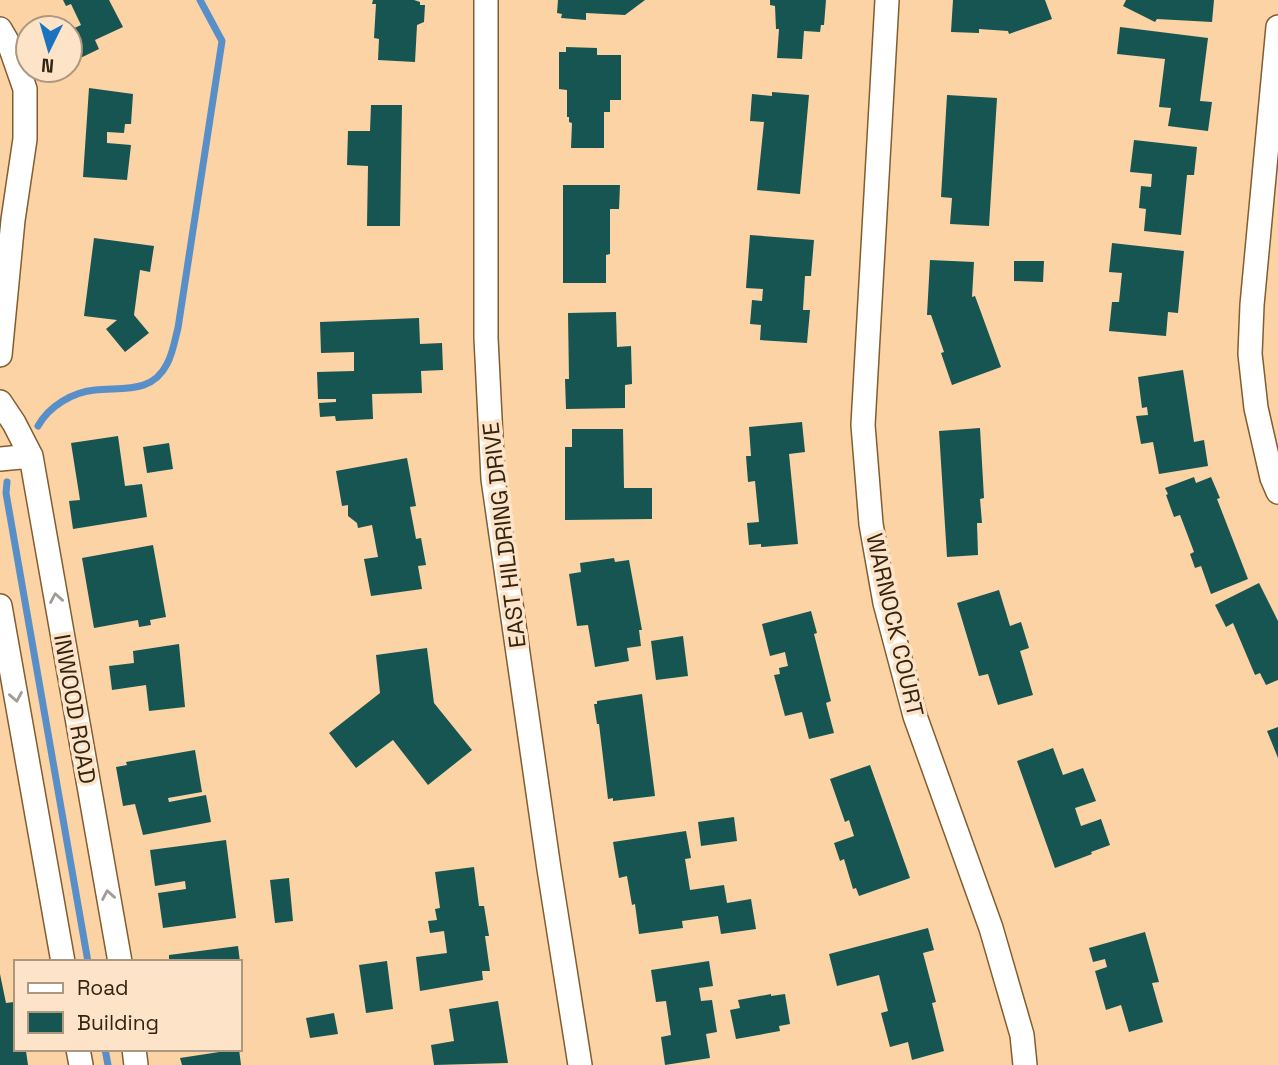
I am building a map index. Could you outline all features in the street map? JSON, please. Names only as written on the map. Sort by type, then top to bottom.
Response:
[{"type":"street","name":"EAST HILDRING DRIVE","points":[[486,0],[486,338],[493,479],[580,1065]]},
{"type":"street","name":"WARNOCK COURT","points":[[887,0],[863,425],[871,524],[886,603],[915,716],[991,928],[1022,1035],[1025,1065]]},
{"type":"street","points":[[1278,27],[1252,305],[1250,354],[1256,408],[1272,478],[1278,492]]},
{"type":"street","points":[[0,29],[10,46],[25,89],[25,139],[13,220],[0,355]]},
{"type":"street","name":"INWOOD ROAD","points":[[0,402],[31,456],[120,960]]},
{"type":"street","points":[[0,459],[31,456]]},
{"type":"street","points":[[0,606],[63,960]]},
{"type":"building","points":[[63,0],[109,0],[123,27],[95,40],[99,49],[84,56],[84,14],[76,14],[71,4],[66,6]]},
{"type":"building","points":[[373,0],[414,0],[425,5],[424,22],[417,25],[415,62],[378,60],[379,39],[374,38],[376,4],[372,4]]},
{"type":"building","points":[[558,0],[645,0],[625,15],[586,13],[586,20],[561,18],[562,14],[557,13]]},
{"type":"building","points":[[770,0],[826,0],[824,25],[821,25],[820,32],[804,31],[802,59],[777,58],[779,29],[776,29],[775,6],[770,5]]},
{"type":"building","points":[[953,0],[1045,0],[1052,19],[1009,34],[1008,31],[979,29],[979,33],[951,32]]},
{"type":"building","points":[[1126,0],[1214,0],[1212,22],[1157,19],[1155,22],[1123,6]]},
{"type":"building","points":[[1120,27],[1208,38],[1200,101],[1212,102],[1208,131],[1168,126],[1171,108],[1159,107],[1165,59],[1117,54]]},
{"type":"building","points":[[566,47],[597,48],[597,55],[621,55],[621,100],[610,100],[610,112],[604,112],[604,148],[571,148],[572,123],[567,117],[567,90],[559,89],[559,52],[566,52]]},
{"type":"building","points":[[89,88],[133,94],[131,124],[125,124],[124,133],[107,132],[107,143],[131,145],[127,180],[83,177]]},
{"type":"building","points":[[772,92],[809,95],[800,194],[757,190],[764,122],[750,121],[752,94],[772,96]]},
{"type":"building","points":[[947,95],[997,98],[989,226],[950,224],[952,198],[941,197]]},
{"type":"building","points":[[371,105],[402,105],[400,226],[367,226],[368,166],[347,165],[348,131],[370,131]]},
{"type":"building","points":[[1134,140],[1197,147],[1194,175],[1187,175],[1181,235],[1144,231],[1146,209],[1139,208],[1141,186],[1151,187],[1152,174],[1130,172]]},
{"type":"building","points":[[563,185],[620,185],[619,209],[610,209],[610,254],[606,255],[606,283],[563,283]]},
{"type":"building","points":[[750,235],[814,240],[811,276],[805,276],[803,310],[810,310],[807,343],[760,340],[761,325],[750,324],[752,300],[762,301],[763,289],[746,288]]},
{"type":"building","points":[[94,238],[154,246],[150,272],[140,270],[134,315],[149,333],[125,352],[106,329],[117,320],[84,316]]},
{"type":"building","points":[[1112,243],[1184,251],[1178,313],[1168,312],[1166,336],[1109,331],[1112,302],[1119,302],[1122,273],[1109,272]]},
{"type":"building","points":[[930,260],[974,262],[972,297],[975,296],[1001,367],[952,385],[931,315],[927,315]]},
{"type":"building","points":[[1014,261],[1044,261],[1043,282],[1014,281]]},
{"type":"building","points":[[616,312],[617,347],[631,346],[632,384],[625,385],[625,408],[566,409],[565,379],[569,379],[568,313]]},
{"type":"building","points":[[419,318],[420,344],[442,343],[443,370],[421,371],[422,393],[372,394],[373,419],[336,421],[335,416],[320,417],[319,403],[336,402],[336,399],[318,399],[317,372],[354,371],[354,352],[321,353],[320,322]]},
{"type":"building","points":[[1183,370],[1194,442],[1204,440],[1208,466],[1159,474],[1153,442],[1141,444],[1136,416],[1148,415],[1147,407],[1142,408],[1138,377]]},
{"type":"building","points":[[802,422],[805,452],[789,454],[798,544],[761,547],[761,544],[749,545],[747,523],[759,522],[755,481],[748,482],[746,456],[751,456],[749,427]]},
{"type":"building","points":[[980,428],[984,498],[980,499],[982,523],[977,523],[978,555],[947,557],[939,431]]},
{"type":"building","points":[[572,429],[623,429],[624,488],[652,488],[652,519],[565,520],[565,447],[572,447]]},
{"type":"building","points":[[118,436],[125,486],[142,484],[147,517],[73,529],[69,501],[80,500],[71,443]]},
{"type":"building","points":[[169,443],[173,469],[147,473],[143,447]]},
{"type":"building","points":[[407,458],[416,506],[410,507],[416,539],[421,538],[426,565],[418,566],[422,589],[371,596],[364,559],[378,557],[372,525],[358,528],[357,523],[348,516],[348,505],[342,506],[336,471]]},
{"type":"building","points":[[1194,477],[1196,483],[1211,477],[1248,579],[1211,594],[1201,566],[1195,568],[1190,554],[1194,552],[1180,515],[1174,517],[1166,495],[1168,494],[1165,488]]},
{"type":"building","points":[[153,545],[166,617],[150,620],[151,625],[139,627],[138,620],[94,628],[82,558]]},
{"type":"building","points":[[614,558],[615,562],[629,560],[642,630],[639,630],[641,646],[627,648],[629,661],[595,667],[588,625],[577,626],[569,574],[581,572],[580,563]]},
{"type":"building","points":[[1259,583],[1278,621],[1278,680],[1266,685],[1260,673],[1255,675],[1233,623],[1226,627],[1215,605]]},
{"type":"building","points":[[999,590],[1010,626],[1021,622],[1029,648],[1020,651],[1033,695],[998,705],[988,674],[979,676],[957,603]]},
{"type":"building","points":[[811,611],[831,701],[826,703],[834,733],[809,739],[802,712],[785,716],[774,675],[780,674],[779,668],[788,666],[785,652],[770,656],[762,624]]},
{"type":"building","points":[[683,636],[688,676],[656,680],[651,641]]},
{"type":"building","points":[[179,644],[185,707],[149,711],[146,685],[112,690],[109,666],[134,663],[133,651]]},
{"type":"building","points":[[427,648],[434,703],[472,750],[428,785],[393,740],[356,768],[329,733],[380,693],[376,655]]},
{"type":"building","points":[[642,694],[655,796],[613,801],[613,798],[608,799],[594,704],[597,704],[597,701]]},
{"type":"building","points":[[1278,727],[1278,758],[1267,731]]},
{"type":"building","points":[[1053,748],[1063,775],[1083,768],[1096,801],[1075,808],[1081,826],[1101,819],[1110,845],[1055,868],[1017,761]]},
{"type":"building","points":[[195,750],[202,792],[168,798],[169,802],[206,795],[211,822],[143,835],[135,804],[123,806],[116,767],[127,765],[126,762]]},
{"type":"building","points":[[870,765],[910,878],[859,896],[856,888],[853,889],[844,859],[840,861],[834,843],[854,836],[849,820],[845,822],[830,779]]},
{"type":"building","points":[[734,817],[737,841],[701,846],[698,822]]},
{"type":"building","points":[[686,831],[691,858],[685,859],[690,890],[724,885],[727,903],[751,899],[756,929],[721,934],[718,916],[682,921],[683,928],[639,934],[635,904],[632,905],[627,876],[619,878],[613,842]]},
{"type":"building","points":[[226,840],[236,918],[163,928],[158,893],[186,889],[185,881],[155,886],[150,850]]},
{"type":"building","points":[[474,867],[479,906],[484,906],[489,936],[485,936],[490,971],[482,971],[483,980],[420,991],[416,957],[447,953],[444,931],[430,933],[428,921],[437,920],[435,909],[440,908],[435,872]]},
{"type":"building","points":[[289,878],[293,921],[275,923],[270,880]]},
{"type":"building","points":[[928,928],[934,950],[923,953],[936,1002],[932,1003],[944,1051],[912,1060],[908,1042],[890,1047],[881,1013],[888,1011],[879,975],[837,986],[829,954]]},
{"type":"building","points":[[1145,932],[1159,982],[1152,983],[1163,1022],[1129,1032],[1121,1005],[1106,1010],[1095,971],[1107,967],[1105,959],[1093,962],[1089,948]]},
{"type":"building","points":[[238,946],[240,960],[169,960],[169,955]]},
{"type":"building","points":[[387,961],[393,1009],[366,1013],[359,965]]},
{"type":"building","points":[[709,961],[713,986],[699,988],[701,1001],[712,1000],[717,1032],[706,1034],[710,1058],[665,1065],[661,1037],[671,1035],[666,1001],[656,1002],[651,970]]},
{"type":"building","points":[[0,974],[6,1003],[14,1002],[14,1051],[26,1051],[28,1065],[0,1065]]},
{"type":"building","points":[[785,994],[790,1024],[779,1026],[780,1031],[736,1039],[730,1010],[740,1008],[738,1000]]},
{"type":"building","points":[[498,1001],[508,1063],[434,1065],[431,1045],[454,1041],[449,1009]]},
{"type":"building","points":[[334,1013],[338,1034],[310,1038],[306,1018]]},
{"type":"building","points":[[239,1051],[241,1065],[182,1065],[180,1058]]},
{"type":"waterway","points":[[38,426],[55,406],[78,394],[145,385],[161,374],[171,355],[178,328],[222,41],[200,0]]},
{"type":"waterway","points":[[7,482],[6,493],[88,960]]},
{"type":"waterway","points":[[105,1051],[108,1065]]}]
